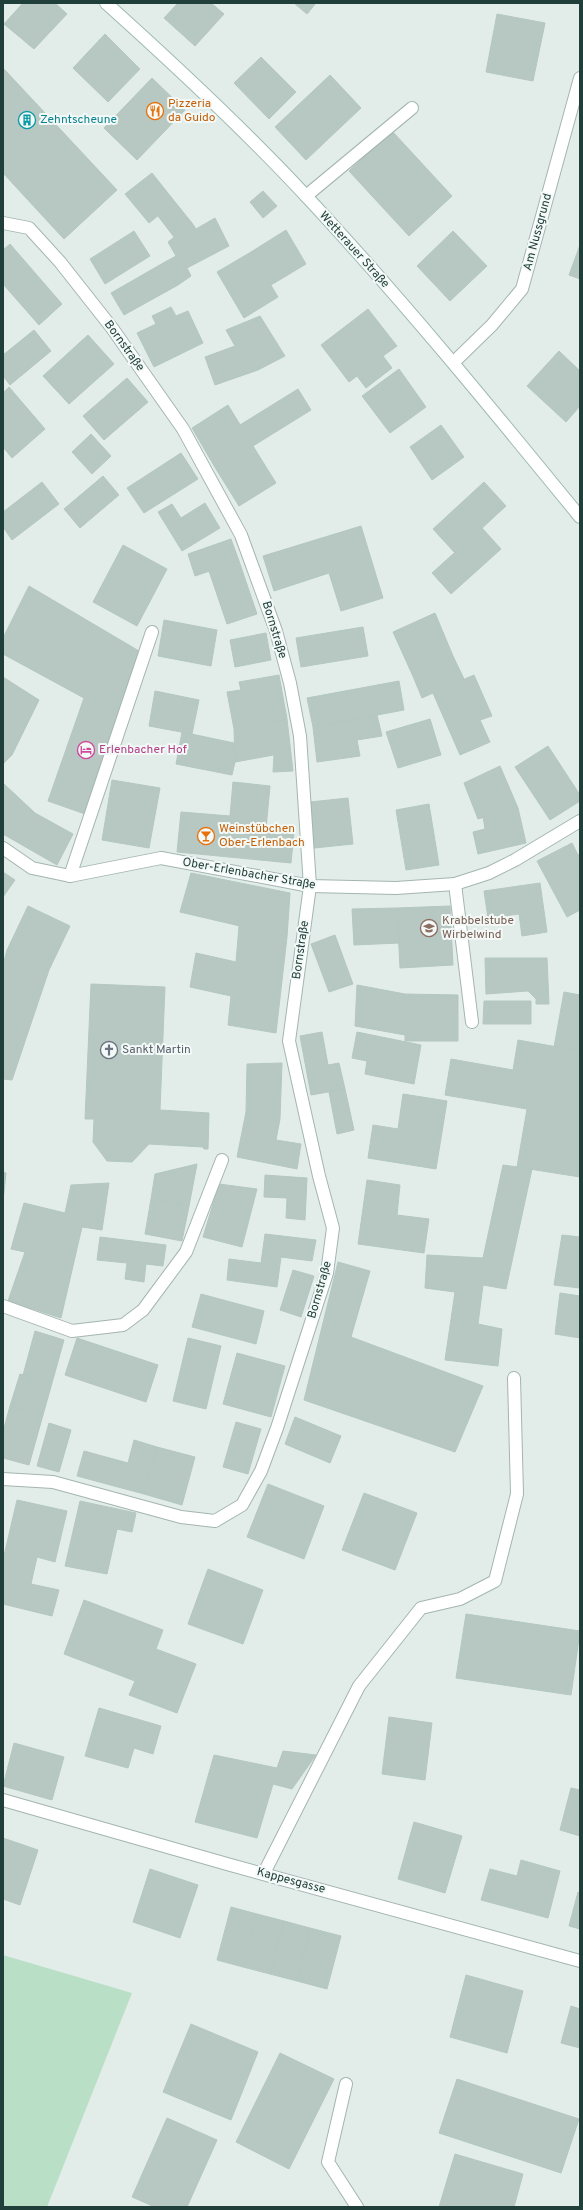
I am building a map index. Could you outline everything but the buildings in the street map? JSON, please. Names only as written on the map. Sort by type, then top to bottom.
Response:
[{"type":"street","name":"Wetterauer Straße","points":[[106,3],[212,99],[306,196],[454,362],[580,517]]},
{"type":"street","name":"Am Nussgrund","points":[[454,362],[492,325],[522,289],[580,78]]},
{"type":"street","points":[[306,196],[412,108]]},
{"type":"street","name":"Bornstraße","points":[[3,223],[29,228],[60,262],[112,328],[183,429],[241,535],[276,631],[291,691],[300,736],[310,886],[289,1041],[333,1228],[327,1273],[277,1428],[261,1471],[242,1505],[215,1521],[181,1517],[53,1482],[3,1479]]},
{"type":"street","points":[[70,876],[152,632]]},
{"type":"street","name":"Ober-Erlenbacher Straße","points":[[3,848],[32,868],[70,876],[161,858],[310,886],[396,888],[455,884],[489,873],[515,860],[580,821]]},
{"type":"street","points":[[455,884],[472,1022]]},
{"type":"street","points":[[3,1306],[72,1330],[123,1325],[143,1310],[186,1252],[222,1160]]},
{"type":"street","points":[[264,1873],[359,1686],[421,1608],[460,1599],[494,1581],[517,1494],[514,1378]]},
{"type":"street","name":"Kappesgasse","points":[[3,1800],[580,1961]]},
{"type":"street","points":[[346,2084],[328,2162],[357,2207]]},
{"type":"green space","points":[[3,1955],[132,1993],[47,2207],[3,2207]]},
{"type":"place","name":"Pizzeria da Guido","points":[[155,111]]},
{"type":"place","name":"Zehntscheune","points":[[27,120]]},
{"type":"place","name":"Erlenbacher Hof","points":[[86,750]]},
{"type":"place","name":"Weinstübchen Ober-Erlenbach","points":[[206,836]]},
{"type":"place","name":"Krabbelstube Wirbelwind","points":[[429,928]]},
{"type":"place","name":"Sankt Martin","points":[[109,1050]]}]
